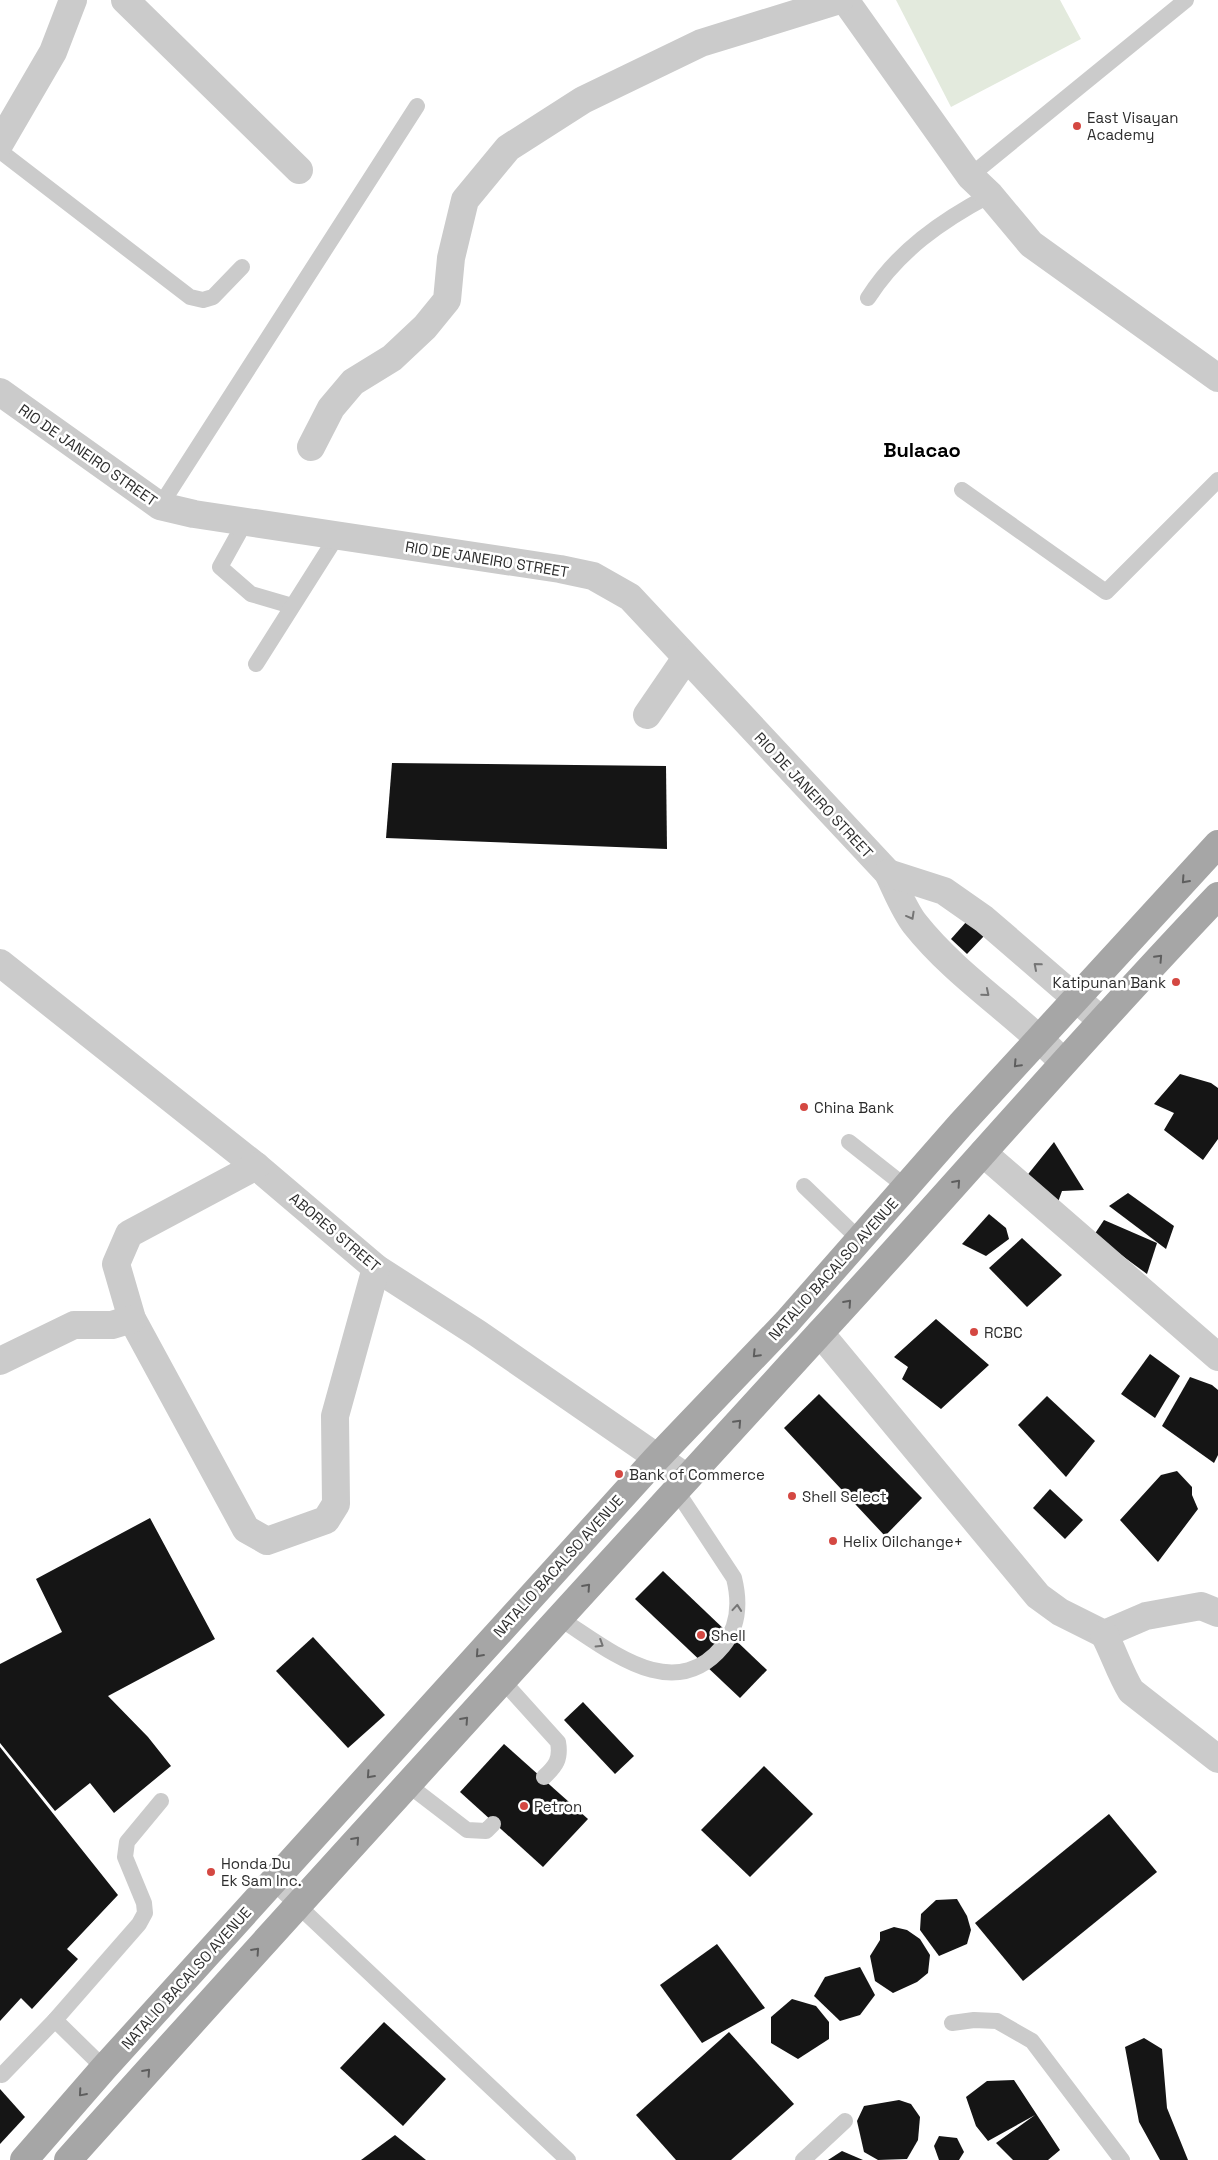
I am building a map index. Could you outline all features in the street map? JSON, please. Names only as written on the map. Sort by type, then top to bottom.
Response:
[{"type":"main road","name":"NATALIO BACALSO AVENUE","points":[[24,2160],[104,2068],[656,1459],[787,1322],[859,1239],[1218,844]]},
{"type":"main road","points":[[68,2160],[296,1905],[820,1333],[1101,1020],[1218,896]]},
{"type":"street","points":[[2,138],[53,52],[73,0]]},
{"type":"street","points":[[125,0],[299,170]]},
{"type":"street","points":[[311,447],[331,408],[353,382],[392,358],[426,327],[447,300],[451,258],[465,200],[508,148],[583,100],[701,43],[840,0]]},
{"type":"street","points":[[845,0],[970,176],[990,195],[1031,244],[1218,378]]},
{"type":"street","name":"RIO DE JANEIRO STREET","points":[[0,392],[160,506],[194,514],[560,569],[593,576],[630,597],[888,873],[913,922],[948,962],[1040,1039],[1063,1062]]},
{"type":"street","points":[[647,715],[686,658]]},
{"type":"street","name":"RIO DE JANEIRO STREET","points":[[888,873],[944,891],[984,919],[1101,1020]]},
{"type":"street","name":"ABORES STREET","points":[[0,963],[256,1166],[376,1268],[477,1333],[656,1459],[681,1484]]},
{"type":"street","points":[[983,1153],[1218,1357]]},
{"type":"street","points":[[256,1166],[129,1234],[116,1264],[132,1319],[246,1529],[267,1542],[326,1520],[336,1504],[335,1416],[376,1268]]},
{"type":"street","points":[[0,1361],[74,1325],[112,1325],[132,1319]]},
{"type":"street","points":[[820,1333],[1038,1596],[1060,1612],[1104,1634],[1120,1665],[1122,1678],[1131,1691],[1218,1759]]},
{"type":"street","points":[[1104,1634],[1146,1616],[1201,1606],[1218,1613]]},
{"type":"lane","points":[[970,176],[1186,0]]},
{"type":"lane","points":[[160,506],[417,106]]},
{"type":"lane","points":[[2,138],[190,297],[203,300],[213,297],[242,267]]},
{"type":"lane","points":[[868,298],[882,276],[910,247],[953,215],[990,195]]},
{"type":"lane","points":[[962,490],[1106,592],[1218,480]]},
{"type":"lane","points":[[245,522],[220,567],[250,594],[292,606]]},
{"type":"lane","points":[[256,664],[338,536]]},
{"type":"lane","points":[[849,1142],[906,1187]]},
{"type":"lane","points":[[804,1186],[859,1239]]},
{"type":"lane","points":[[559,1618],[635,1666],[652,1671],[669,1674],[686,1671],[702,1665],[716,1654],[727,1641],[735,1626],[738,1594],[734,1578],[681,1484]]},
{"type":"lane","points":[[502,1680],[558,1742],[560,1755],[555,1766],[544,1777]]},
{"type":"lane","points":[[407,1784],[467,1830],[486,1831],[493,1824]]},
{"type":"lane","points":[[2,2075],[55,2020],[139,1924],[145,1913],[144,1903],[125,1857],[127,1842],[161,1801]]},
{"type":"lane","points":[[273,1882],[568,2160]]},
{"type":"lane","points":[[55,2020],[104,2068]]},
{"type":"lane","points":[[952,2024],[974,2020],[997,2021],[1032,2042],[1122,2160]]},
{"type":"lane","points":[[802,2160],[846,2121]]},
{"type":"shaded area","points":[[896,0],[1060,0],[1081,39],[951,107]]},
{"type":"building","points":[[392,763],[666,766],[667,849],[386,838]]},
{"type":"building","points":[[967,921],[984,936],[967,954],[951,939]]},
{"type":"building","points":[[1180,1074],[1211,1083],[1218,1088],[1218,1139],[1203,1160],[1164,1130],[1174,1113],[1154,1104]]},
{"type":"building","points":[[1054,1142],[1084,1190],[1062,1191],[1058,1202],[1025,1178]]},
{"type":"building","points":[[1128,1193],[1174,1226],[1166,1249],[1109,1206]]},
{"type":"building","points":[[989,1214],[1006,1228],[1009,1239],[986,1256],[962,1244]]},
{"type":"building","points":[[1104,1220],[1157,1243],[1147,1274],[1094,1235]]},
{"type":"building","points":[[1022,1238],[1062,1275],[1027,1307],[989,1268]]},
{"type":"building","points":[[936,1319],[989,1365],[941,1409],[902,1379],[908,1367],[894,1357]]},
{"type":"building","points":[[1150,1354],[1180,1376],[1155,1418],[1121,1394]]},
{"type":"building","points":[[1190,1377],[1212,1385],[1218,1390],[1218,1455],[1214,1463],[1162,1426]]},
{"type":"building","points":[[819,1394],[922,1498],[885,1536],[784,1428]]},
{"type":"building","points":[[1047,1396],[1095,1441],[1066,1477],[1018,1425]]},
{"type":"building","points":[[1177,1471],[1192,1487],[1192,1495],[1198,1509],[1158,1562],[1120,1520],[1161,1475]]},
{"type":"building","points":[[1050,1489],[1083,1520],[1065,1539],[1033,1508]]},
{"type":"building","points":[[150,1518],[215,1639],[108,1696],[148,1737],[171,1766],[114,1813],[90,1783],[55,1811],[0,1743],[0,1664],[62,1632],[36,1579]]},
{"type":"building","name":"Shell","points":[[663,1571],[767,1670],[740,1698],[635,1599]]},
{"type":"building","points":[[313,1637],[385,1715],[348,1748],[276,1671]]},
{"type":"building","points":[[583,1702],[634,1756],[615,1774],[564,1720]]},
{"type":"building","name":"Petron","points":[[504,1744],[588,1819],[543,1867],[460,1792]]},
{"type":"building","points":[[0,1747],[118,1895],[67,1949],[78,1959],[32,2009],[21,1998],[0,2021]]},
{"type":"building","points":[[764,1766],[813,1814],[750,1877],[701,1830]]},
{"type":"building","points":[[1109,1814],[1157,1872],[1023,1981],[975,1923]]},
{"type":"building","points":[[957,1899],[967,1916],[971,1930],[967,1944],[939,1956],[920,1930],[921,1914],[936,1900]]},
{"type":"building","points":[[894,1927],[907,1930],[920,1939],[930,1955],[928,1973],[917,1982],[893,1993],[875,1981],[870,1956],[880,1940],[880,1932]]},
{"type":"building","points":[[717,1944],[765,2008],[702,2043],[660,1985]]},
{"type":"building","points":[[860,1967],[875,1995],[860,2015],[840,2021],[814,1996],[825,1977]]},
{"type":"building","points":[[792,1999],[816,2006],[829,2022],[829,2039],[798,2059],[771,2043],[771,2017]]},
{"type":"building","points":[[384,2022],[446,2079],[403,2126],[340,2068]]},
{"type":"building","points":[[729,2032],[794,2104],[731,2160],[676,2160],[636,2115]]},
{"type":"building","points":[[1144,2038],[1162,2049],[1167,2108],[1188,2160],[1160,2160],[1139,2122],[1125,2047]]},
{"type":"building","points":[[1014,2080],[1060,2150],[1048,2160],[1013,2160],[996,2143],[1035,2115],[988,2141],[976,2126],[966,2097],[987,2081]]},
{"type":"building","points":[[0,2089],[25,2117],[0,2144]]},
{"type":"building","points":[[899,2100],[911,2104],[920,2117],[918,2140],[907,2159],[878,2160],[864,2152],[857,2121],[864,2106]]},
{"type":"building","points":[[395,2135],[426,2160],[361,2160]]},
{"type":"building","points":[[939,2136],[957,2138],[964,2152],[959,2160],[939,2160],[934,2146]]},
{"type":"building","points":[[842,2151],[863,2160],[828,2160]]},
{"type":"place","name":"East Visayan Academy","points":[[1077,126]]},
{"type":"place","name":"Katipunan Bank","points":[[1176,982]]},
{"type":"place","name":"China Bank","points":[[804,1107]]},
{"type":"place","name":"RCBC","points":[[974,1332]]},
{"type":"place","name":"Bank of Commerce","points":[[619,1474]]},
{"type":"place","name":"Shell Select","points":[[792,1496]]},
{"type":"place","name":"Helix Oilchange+","points":[[833,1541]]},
{"type":"place","name":"Shell","points":[[701,1635]]},
{"type":"place","name":"Petron","points":[[524,1806]]},
{"type":"place","name":"Honda Du Ek Sam Inc.","points":[[211,1872]]},
{"type":"district","name":"Bulacao","points":[[922,450]]}]
